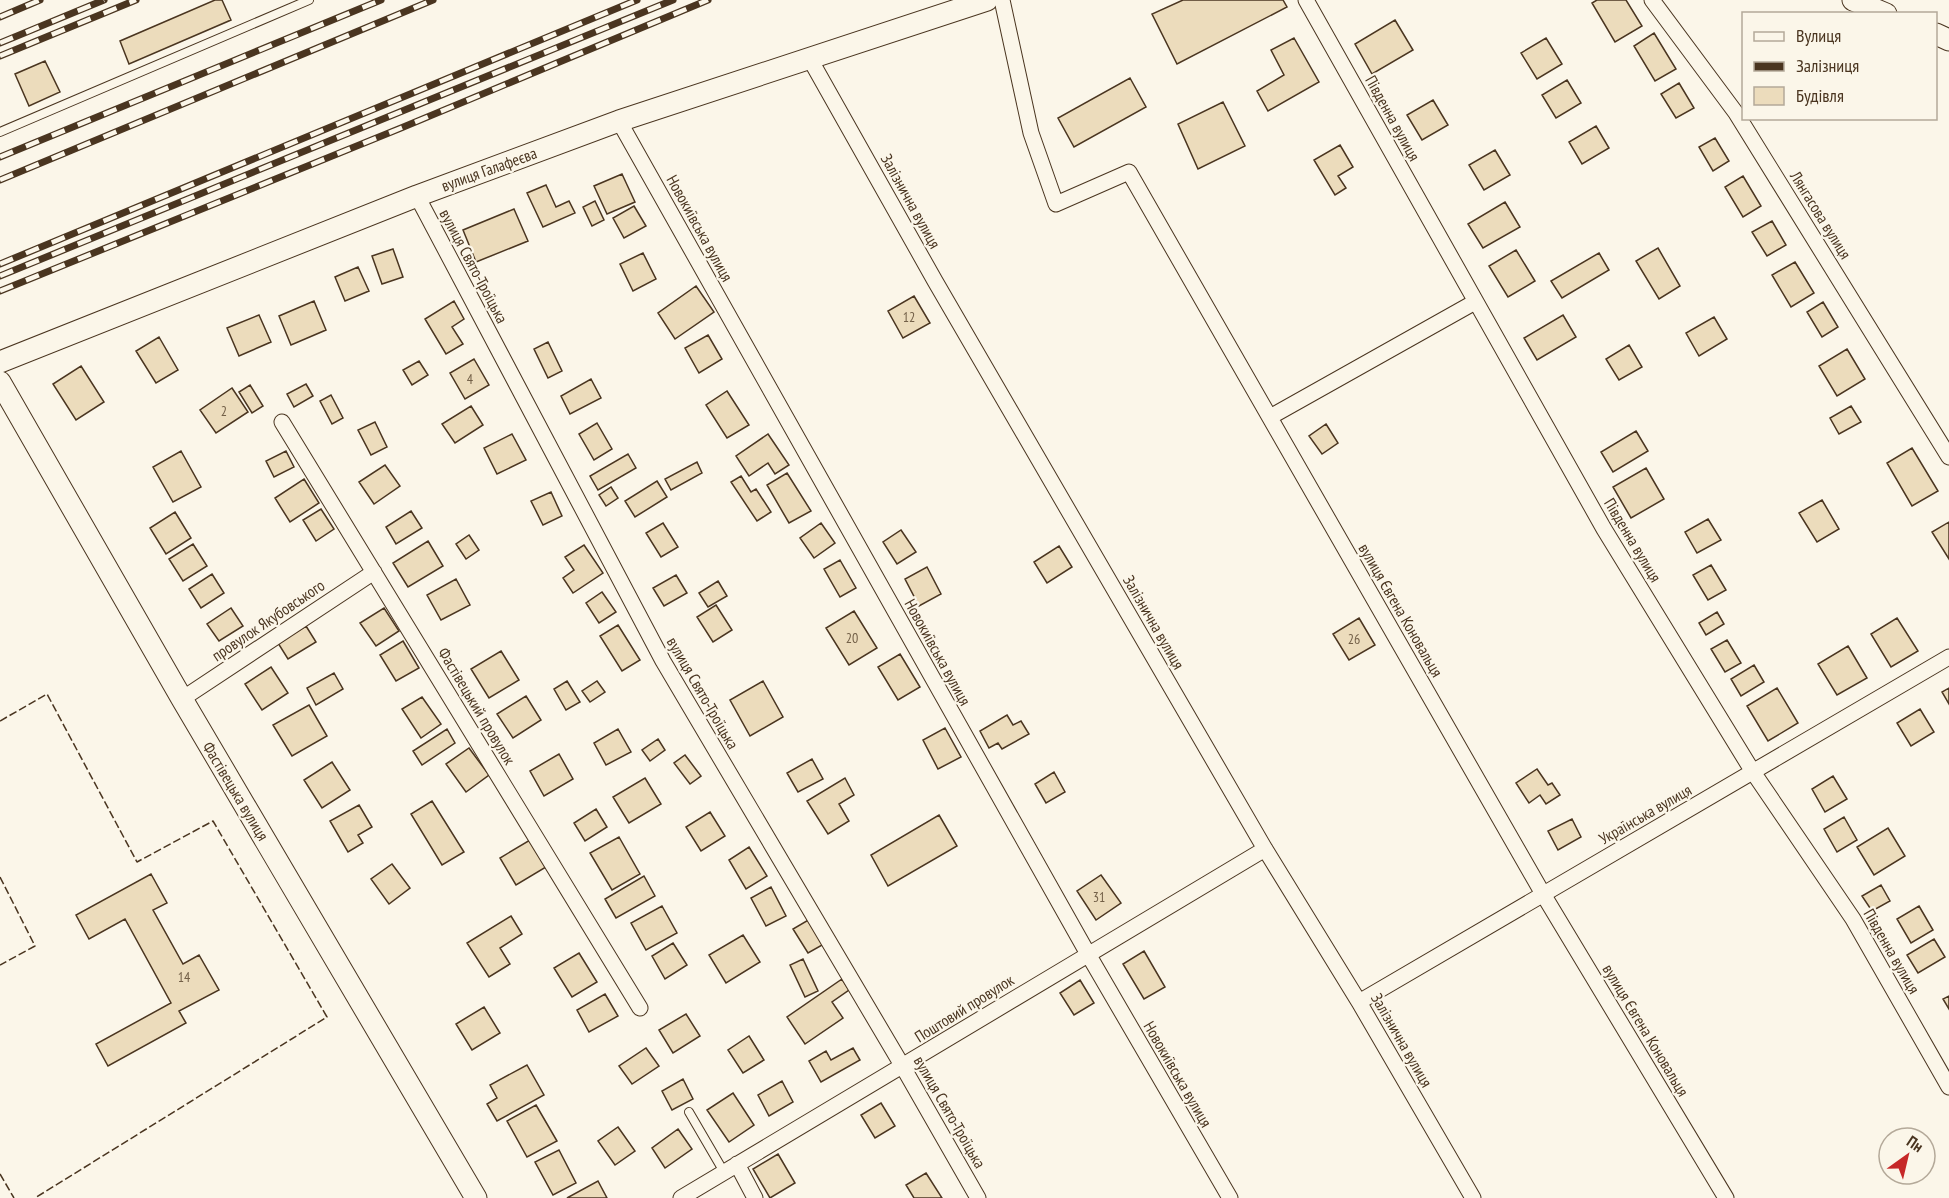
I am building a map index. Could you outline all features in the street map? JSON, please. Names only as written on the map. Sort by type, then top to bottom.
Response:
[{"type":"street","name":"вулиця Галафеєва","points":[[0,362],[417,196],[619,121],[987,0]]},
{"type":"street","name":"вулиця Євгена Коновальця","points":[[1002,0],[1031,132],[1056,204],[1129,172],[1543,894],[1726,1198]]},
{"type":"street","name":"Південна вулиця","points":[[1306,0],[1604,529],[1753,772],[1852,919],[1949,1087]]},
{"type":"street","name":"Лянгасова вулиця","points":[[1652,0],[1736,113],[1949,457]]},
{"type":"street","points":[[1853,0],[1881,12]]},
{"type":"street","name":"Залізнична вулиця","points":[[810,59],[935,281],[1265,849],[1359,1002],[1473,1198]]},
{"type":"street","name":"Новокиївська вулиця","points":[[619,121],[1088,954],[1230,1198]]},
{"type":"street","name":"вулиця Свято-Троїцька","points":[[417,196],[663,662],[978,1198]]},
{"type":"street","points":[[1270,417],[1475,302]]},
{"type":"street","name":"Фастівецька вулиця","points":[[0,382],[182,699],[476,1198]]},
{"type":"street","name":"Фастівецький провулок","points":[[282,422],[640,1008]]},
{"type":"street","name":"провулок Якубовського","points":[[182,699],[374,572]]},
{"type":"street","name":"Українська вулиця","points":[[1359,1002],[1949,657]]},
{"type":"street","name":"Поштовий провулок","points":[[681,1198],[1265,849]]},
{"type":"street","points":[[731,1168],[755,1198]]},
{"type":"lane","points":[[0,132],[309,0]]},
{"type":"lane","points":[[689,1112],[731,1168]]},
{"type":"building","points":[[215,0],[222,0],[231,20],[129,64],[120,41]]},
{"type":"building","points":[[1183,0],[1283,0],[1287,7],[1177,64],[1152,14]]},
{"type":"building","points":[[1597,0],[1626,0],[1642,26],[1615,42],[1592,3]]},
{"type":"building","points":[[1395,20],[1413,50],[1372,74],[1355,44]]},
{"type":"building","points":[[1654,33],[1676,69],[1655,81],[1634,46]]},
{"type":"building","points":[[1294,38],[1319,82],[1268,111],[1257,91],[1284,75],[1271,50]]},
{"type":"building","points":[[1546,38],[1562,64],[1537,79],[1521,53]]},
{"type":"building","points":[[45,61],[60,92],[29,106],[15,74]]},
{"type":"building","points":[[1130,78],[1146,107],[1074,147],[1058,118]]},
{"type":"building","points":[[1567,80],[1581,103],[1556,118],[1542,95]]},
{"type":"building","points":[[1679,83],[1694,108],[1676,118],[1661,94]]},
{"type":"building","points":[[1433,100],[1448,125],[1422,140],[1407,115]]},
{"type":"building","points":[[1223,102],[1245,146],[1198,169],[1178,124]]},
{"type":"building","points":[[1596,126],[1609,148],[1582,164],[1569,142]]},
{"type":"building","points":[[1715,138],[1729,161],[1713,171],[1699,147]]},
{"type":"building","points":[[1340,145],[1353,167],[1338,176],[1346,188],[1335,195],[1314,160]]},
{"type":"building","points":[[1495,150],[1510,175],[1484,190],[1469,165]]},
{"type":"building","points":[[622,174],[635,202],[607,214],[594,186]]},
{"type":"building","points":[[1743,176],[1761,206],[1743,217],[1725,187]]},
{"type":"building","points":[[546,185],[556,207],[569,201],[575,213],[543,227],[527,193]]},
{"type":"building","points":[[595,201],[604,220],[592,226],[583,207]]},
{"type":"building","points":[[1505,202],[1520,227],[1483,248],[1468,224]]},
{"type":"building","points":[[634,206],[646,226],[624,238],[613,218]]},
{"type":"building","points":[[514,209],[528,241],[476,262],[463,230]]},
{"type":"building","points":[[1772,221],[1786,245],[1767,256],[1752,232]]},
{"type":"building","points":[[1658,248],[1680,286],[1659,299],[1636,261]]},
{"type":"building","points":[[393,249],[403,277],[382,284],[372,256]]},
{"type":"building","points":[[1516,250],[1535,281],[1508,297],[1489,266]]},
{"type":"building","points":[[643,253],[656,279],[633,291],[620,264]]},
{"type":"building","points":[[1599,253],[1609,270],[1562,298],[1551,281]]},
{"type":"building","points":[[1795,262],[1814,293],[1791,307],[1772,275]]},
{"type":"building","points":[[358,267],[369,291],[345,301],[335,277]]},
{"type":"building","points":[[696,286],[714,312],[675,339],[658,313]]},
{"type":"building","points":[[914,296],[930,323],[903,338],[888,311]]},
{"type":"building","points":[[314,301],[326,330],[291,345],[279,316]]},
{"type":"building","points":[[454,301],[464,319],[452,327],[463,344],[446,354],[425,319]]},
{"type":"building","points":[[1823,302],[1838,327],[1822,337],[1807,312]]},
{"type":"building","points":[[259,315],[271,342],[239,356],[227,328]]},
{"type":"building","points":[[1563,315],[1576,337],[1537,360],[1524,338]]},
{"type":"building","points":[[1714,317],[1727,339],[1699,356],[1686,333]]},
{"type":"building","points":[[708,335],[722,359],[699,373],[685,348]]},
{"type":"building","points":[[159,337],[178,370],[156,383],[136,351]]},
{"type":"building","points":[[548,342],[562,371],[548,378],[534,349]]},
{"type":"building","points":[[1629,345],[1642,367],[1619,380],[1606,359]]},
{"type":"building","points":[[1847,349],[1865,379],[1837,396],[1819,366]]},
{"type":"building","points":[[474,359],[489,385],[465,399],[450,373]]},
{"type":"building","points":[[419,361],[428,375],[412,385],[403,370]]},
{"type":"building","points":[[81,366],[104,402],[76,420],[53,384]]},
{"type":"building","points":[[591,379],[601,398],[570,414],[561,396]]},
{"type":"building","points":[[306,384],[313,396],[294,407],[287,394]]},
{"type":"building","points":[[250,385],[263,406],[252,413],[239,392]]},
{"type":"building","points":[[232,388],[248,412],[216,433],[200,410]]},
{"type":"building","points":[[727,391],[749,425],[727,438],[706,405]]},
{"type":"building","points":[[331,395],[343,418],[332,424],[320,401]]},
{"type":"building","points":[[471,406],[483,425],[455,443],[442,424]]},
{"type":"building","points":[[1851,406],[1861,422],[1839,434],[1830,418]]},
{"type":"building","points":[[375,422],[387,447],[371,455],[358,430]]},
{"type":"building","points":[[597,423],[612,449],[594,460],[579,434]]},
{"type":"building","points":[[1326,424],[1338,443],[1322,454],[1309,436]]},
{"type":"building","points":[[1636,431],[1648,451],[1613,472],[1601,452]]},
{"type":"building","points":[[512,434],[526,460],[497,474],[484,448]]},
{"type":"building","points":[[768,434],[789,465],[775,474],[768,463],[749,476],[736,456]]},
{"type":"building","points":[[1912,448],[1938,491],[1912,506],[1887,463]]},
{"type":"building","points":[[181,451],[201,487],[173,502],[153,467]]},
{"type":"building","points":[[286,451],[294,467],[274,477],[266,461]]},
{"type":"building","points":[[628,454],[636,468],[598,490],[590,476]]},
{"type":"building","points":[[697,462],[702,473],[671,490],[665,479]]},
{"type":"building","points":[[385,465],[400,486],[374,504],[359,482]]},
{"type":"building","points":[[1646,468],[1664,499],[1631,518],[1613,487]]},
{"type":"building","points":[[787,473],[811,511],[789,523],[767,485]]},
{"type":"building","points":[[741,476],[751,492],[756,489],[771,512],[757,521],[731,482]]},
{"type":"building","points":[[304,479],[319,503],[290,522],[275,498]]},
{"type":"building","points":[[657,481],[667,497],[635,517],[625,501]]},
{"type":"building","points":[[611,487],[618,498],[606,506],[599,495]]},
{"type":"building","points":[[551,492],[562,516],[543,525],[531,501]]},
{"type":"building","points":[[1822,500],[1839,529],[1817,542],[1799,513]]},
{"type":"building","points":[[321,509],[334,529],[316,541],[303,520]]},
{"type":"building","points":[[411,511],[422,528],[396,544],[386,527]]},
{"type":"building","points":[[175,512],[191,538],[166,554],[150,528]]},
{"type":"building","points":[[1708,519],[1721,540],[1697,553],[1685,532]]},
{"type":"building","points":[[1949,522],[1949,559],[1932,532]]},
{"type":"building","points":[[663,523],[678,547],[661,557],[646,533]]},
{"type":"building","points":[[821,523],[835,543],[814,558],[800,538]]},
{"type":"building","points":[[901,530],[916,552],[897,564],[883,542]]},
{"type":"building","points":[[469,535],[479,550],[466,559],[456,544]]},
{"type":"building","points":[[428,541],[443,566],[408,587],[393,563]]},
{"type":"building","points":[[193,544],[207,566],[183,581],[169,559]]},
{"type":"building","points":[[584,545],[603,573],[573,593],[563,578],[574,570],[565,557]]},
{"type":"building","points":[[1059,546],[1072,567],[1047,583],[1034,562]]},
{"type":"building","points":[[840,560],[856,588],[840,597],[824,569]]},
{"type":"building","points":[[1711,565],[1726,590],[1708,600],[1693,575]]},
{"type":"building","points":[[927,567],[941,594],[919,606],[905,579]]},
{"type":"building","points":[[212,574],[224,593],[201,608],[189,589]]},
{"type":"building","points":[[676,575],[687,593],[664,606],[653,588]]},
{"type":"building","points":[[456,579],[470,605],[441,620],[427,595]]},
{"type":"building","points":[[718,581],[727,596],[708,607],[699,593]]},
{"type":"building","points":[[602,592],[616,612],[599,623],[586,603]]},
{"type":"building","points":[[716,605],[732,630],[713,642],[697,617]]},
{"type":"building","points":[[231,608],[243,626],[219,641],[207,624]]},
{"type":"building","points":[[384,608],[399,631],[376,646],[360,623]]},
{"type":"building","points":[[854,611],[877,648],[849,665],[826,628]]},
{"type":"building","points":[[1717,612],[1724,624],[1706,635],[1699,623]]},
{"type":"building","points":[[1359,618],[1375,645],[1349,660],[1333,634]]},
{"type":"building","points":[[1897,618],[1918,651],[1891,667],[1871,634]]},
{"type":"building","points":[[618,625],[640,660],[622,671],[600,636]]},
{"type":"building","points":[[306,626],[316,642],[288,659],[278,643]]},
{"type":"building","points":[[1727,640],[1741,663],[1725,672],[1711,649]]},
{"type":"building","points":[[403,641],[419,668],[396,681],[380,655]]},
{"type":"building","points":[[1848,646],[1867,678],[1837,695],[1818,664]]},
{"type":"building","points":[[501,651],[519,680],[489,698],[471,669]]},
{"type":"building","points":[[900,654],[920,687],[898,700],[878,667]]},
{"type":"building","points":[[1754,665],[1764,682],[1741,696],[1731,679]]},
{"type":"building","points":[[271,667],[288,693],[262,710],[245,684]]},
{"type":"building","points":[[334,673],[343,689],[316,705],[307,688]]},
{"type":"building","points":[[567,681],[580,702],[566,710],[554,689]]},
{"type":"building","points":[[597,681],[605,692],[590,702],[582,691]]},
{"type":"building","points":[[763,681],[783,717],[750,736],[730,700]]},
{"type":"building","points":[[1777,688],[1798,723],[1768,741],[1747,706]]},
{"type":"building","points":[[1949,688],[1949,704],[1942,692]]},
{"type":"building","points":[[526,696],[541,720],[513,738],[497,714]]},
{"type":"building","points":[[422,697],[441,724],[421,738],[402,709]]},
{"type":"building","points":[[309,705],[327,736],[292,756],[273,725]]},
{"type":"building","points":[[1920,709],[1934,732],[1911,746],[1897,723]]},
{"type":"building","points":[[1007,715],[1013,725],[1021,721],[1029,734],[1002,749],[998,743],[989,748],[980,731]]},
{"type":"building","points":[[945,728],[961,757],[938,769],[923,740]]},
{"type":"building","points":[[447,729],[455,743],[422,765],[413,751]]},
{"type":"building","points":[[618,729],[631,752],[606,765],[594,743]]},
{"type":"building","points":[[658,739],[665,750],[650,761],[642,750]]},
{"type":"building","points":[[469,748],[489,775],[466,792],[446,764]]},
{"type":"building","points":[[559,754],[573,779],[544,796],[530,771]]},
{"type":"building","points":[[685,755],[701,776],[690,784],[674,763]]},
{"type":"building","points":[[812,759],[823,779],[798,792],[787,773]]},
{"type":"building","points":[[332,762],[350,790],[322,808],[304,780]]},
{"type":"building","points":[[1537,769],[1548,785],[1552,783],[1560,795],[1546,804],[1540,795],[1529,803],[1516,783]]},
{"type":"building","points":[[1054,772],[1065,792],[1046,803],[1035,784]]},
{"type":"building","points":[[1833,776],[1847,799],[1825,812],[1812,789]]},
{"type":"building","points":[[645,778],[661,804],[629,823],[613,797]]},
{"type":"building","points":[[845,778],[854,795],[839,804],[849,821],[828,834],[807,801]]},
{"type":"building","points":[[432,801],[464,852],[442,865],[411,814]]},
{"type":"building","points":[[359,805],[372,827],[358,835],[363,843],[348,852],[330,821]]},
{"type":"building","points":[[596,809],[607,827],[585,841],[574,823]]},
{"type":"building","points":[[710,812],[725,836],[701,851],[686,827]]},
{"type":"building","points":[[939,815],[957,846],[888,886],[871,855]]},
{"type":"building","points":[[1844,817],[1857,840],[1837,852],[1824,829]]},
{"type":"building","points":[[1572,819],[1581,837],[1558,850],[1548,831]]},
{"type":"building","points":[[1888,828],[1905,856],[1874,875],[1857,847]]},
{"type":"building","points":[[619,837],[640,874],[612,890],[590,853]]},
{"type":"building","points":[[530,840],[546,867],[516,885],[500,858]]},
{"type":"building","points":[[749,847],[767,876],[746,889],[729,860]]},
{"type":"building","points":[[392,864],[410,888],[389,904],[371,879]]},
{"type":"building","points":[[151,874],[167,903],[153,910],[183,964],[199,955],[219,990],[179,1011],[186,1023],[108,1066],[96,1044],[171,1003],[125,919],[89,939],[76,915]]},
{"type":"building","points":[[1101,875],[1121,903],[1096,920],[1077,891]]},
{"type":"building","points":[[644,876],[655,896],[616,918],[605,899]]},
{"type":"building","points":[[1881,885],[1890,901],[1872,911],[1862,896]]},
{"type":"building","points":[[771,887],[786,916],[766,926],[751,898]]},
{"type":"building","points":[[662,906],[677,933],[646,950],[631,923]]},
{"type":"building","points":[[1919,906],[1933,930],[1911,943],[1897,919]]},
{"type":"building","points":[[511,916],[522,934],[500,948],[510,964],[489,977],[467,943]]},
{"type":"building","points":[[810,919],[824,944],[808,953],[793,929]]},
{"type":"building","points":[[743,935],[760,962],[726,983],[709,955]]},
{"type":"building","points":[[1934,939],[1945,957],[1918,973],[1907,955]]},
{"type":"building","points":[[673,943],[687,965],[665,979],[652,956]]},
{"type":"building","points":[[1144,951],[1165,987],[1144,999],[1123,964]]},
{"type":"building","points":[[579,953],[597,982],[572,997],[554,968]]},
{"type":"building","points":[[803,959],[818,991],[805,997],[790,965]]},
{"type":"building","points":[[842,979],[849,990],[832,1002],[843,1018],[805,1044],[787,1017]]},
{"type":"building","points":[[1080,980],[1094,1003],[1074,1015],[1060,993]]},
{"type":"building","points":[[605,994],[618,1016],[589,1032],[577,1010]]},
{"type":"building","points":[[1949,996],[1949,1009],[1943,999]]},
{"type":"building","points":[[484,1007],[500,1033],[472,1050],[456,1024]]},
{"type":"building","points":[[686,1014],[700,1036],[673,1053],[659,1030]]},
{"type":"building","points":[[749,1036],[764,1060],[743,1073],[728,1050]]},
{"type":"building","points":[[646,1048],[659,1066],[632,1084],[619,1066]]},
{"type":"building","points":[[853,1048],[860,1060],[821,1082],[809,1061],[826,1051],[831,1060]]},
{"type":"building","points":[[527,1065],[544,1095],[497,1121],[487,1104],[497,1098],[490,1085]]},
{"type":"building","points":[[683,1079],[693,1099],[672,1110],[662,1091]]},
{"type":"building","points":[[782,1081],[793,1102],[769,1116],[758,1095]]},
{"type":"building","points":[[733,1093],[754,1125],[729,1142],[707,1110]]},
{"type":"building","points":[[881,1103],[895,1126],[875,1138],[861,1115]]},
{"type":"building","points":[[536,1105],[557,1141],[527,1157],[507,1121]]},
{"type":"building","points":[[618,1127],[635,1151],[615,1165],[598,1141]]},
{"type":"building","points":[[678,1129],[692,1149],[665,1168],[652,1148]]},
{"type":"building","points":[[559,1150],[576,1183],[553,1195],[535,1162]]},
{"type":"building","points":[[778,1154],[795,1183],[770,1198],[753,1169]]},
{"type":"building","points":[[926,1173],[942,1198],[914,1198],[906,1185]]},
{"type":"building","points":[[598,1181],[607,1198],[567,1198]]},
{"type":"railway","points":[[0,17],[40,0]]},
{"type":"railway","points":[[0,43],[104,0]]},
{"type":"railway","points":[[0,56],[136,0]]},
{"type":"railway","points":[[0,157],[381,0]]},
{"type":"railway","points":[[0,180],[433,0]]},
{"type":"railway","points":[[0,264],[637,0]]},
{"type":"railway","points":[[0,276],[673,0]]},
{"type":"railway","points":[[0,291],[708,0]]},
{"type":"fence","points":[[0,721],[47,694],[137,862],[213,821],[327,1017],[35,1198]]},
{"type":"fence","points":[[0,877],[35,946],[0,965]]},
{"type":"fence","points":[[0,1174],[14,1198]]}]
